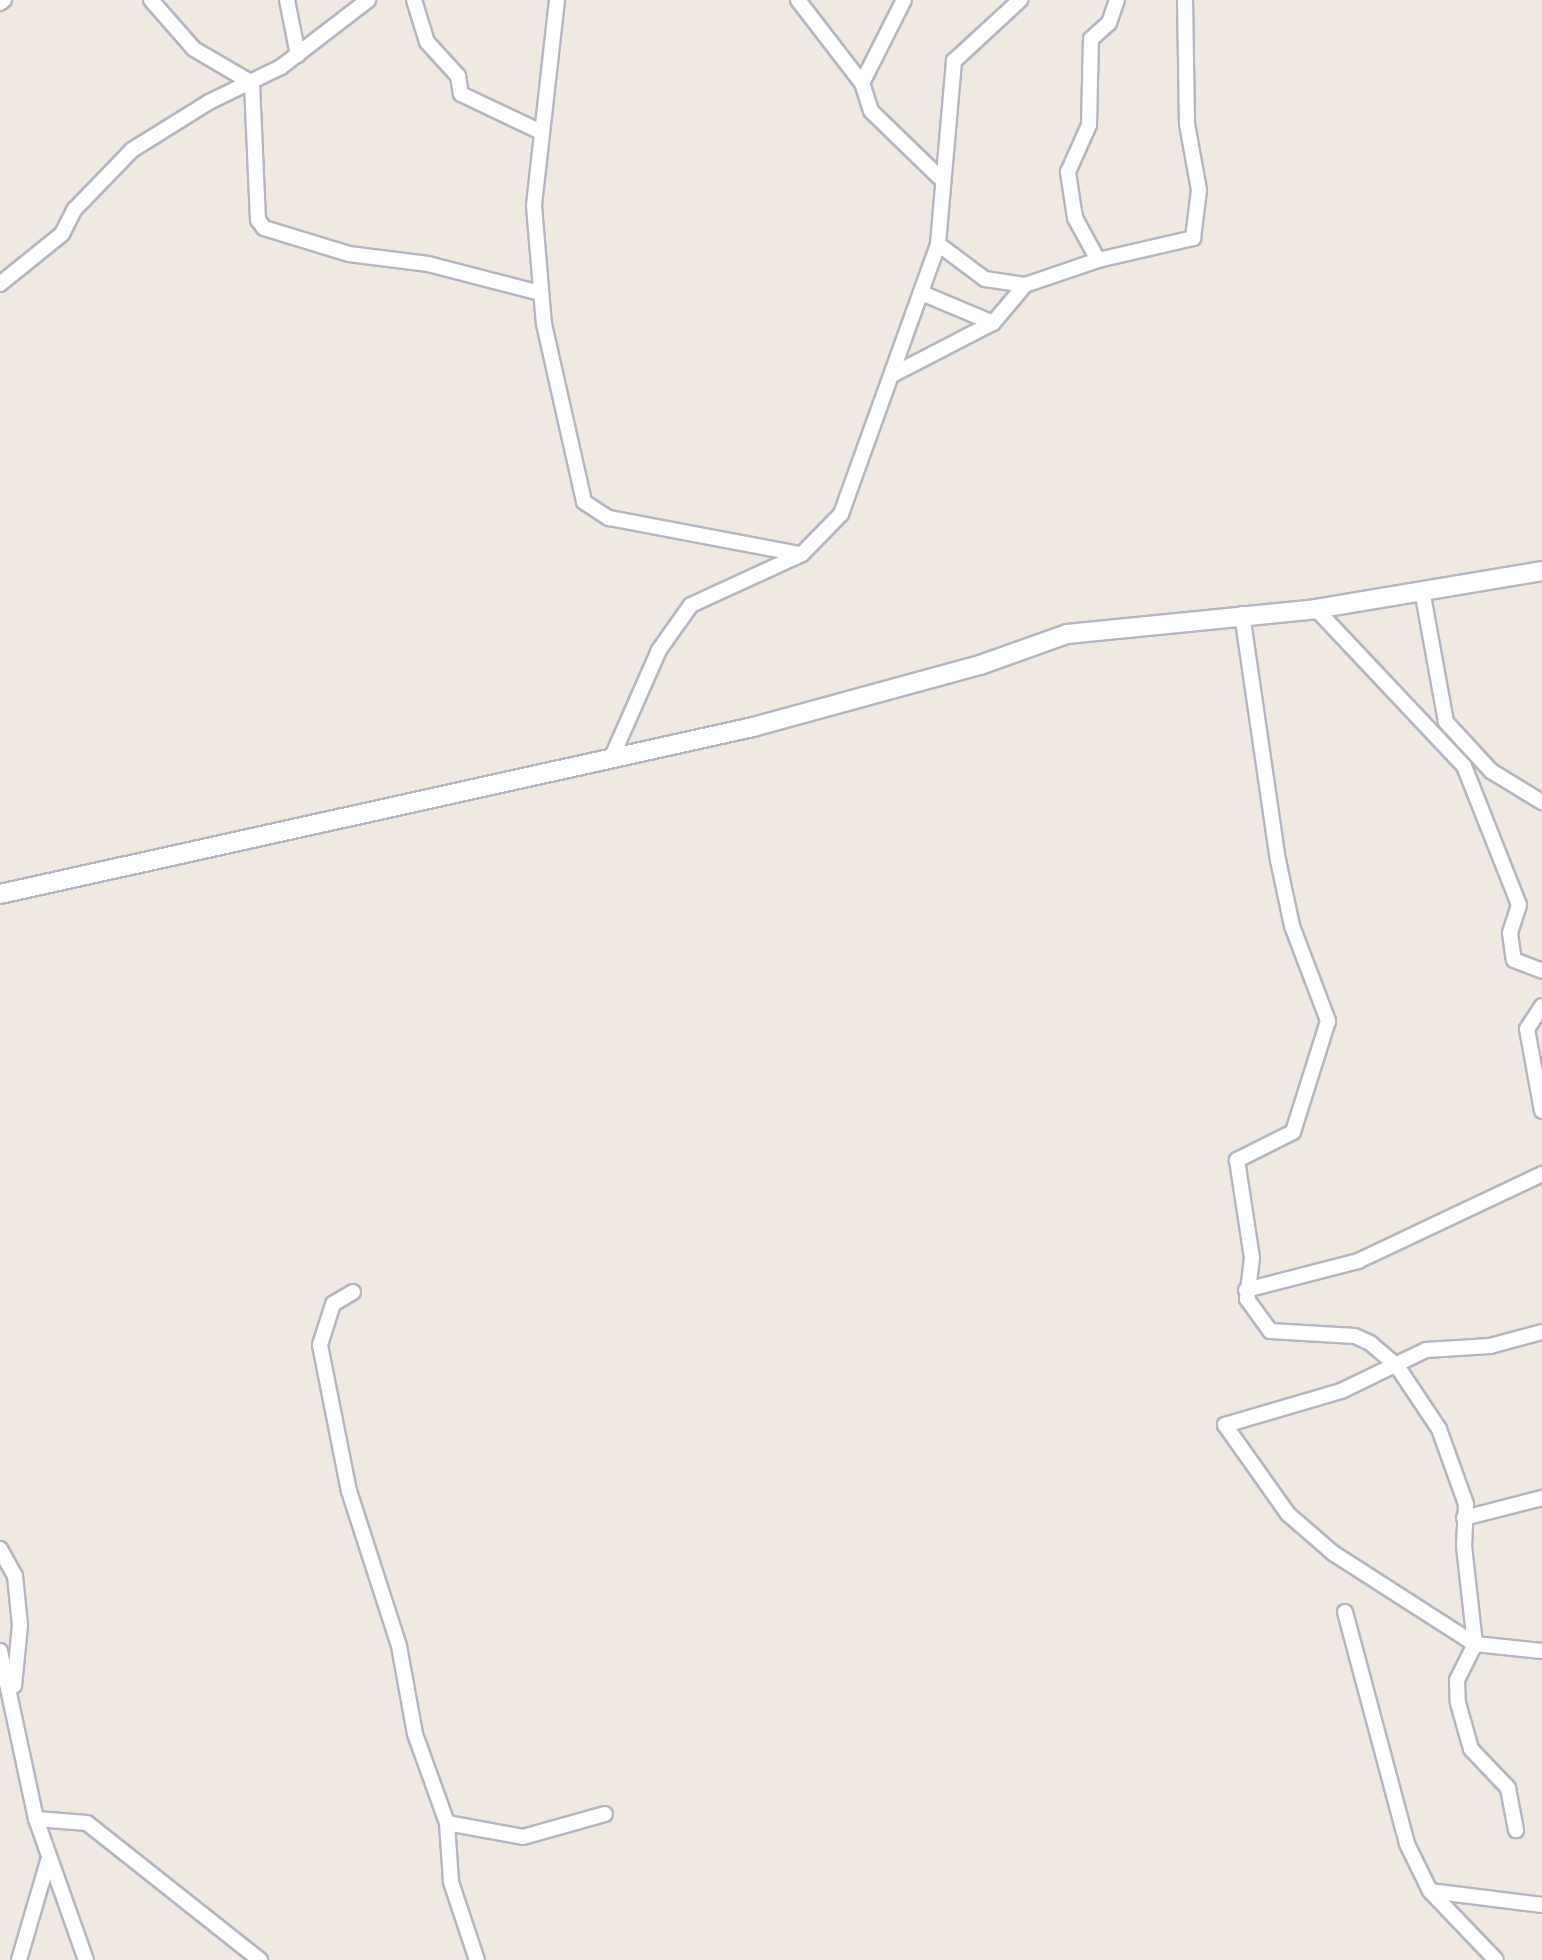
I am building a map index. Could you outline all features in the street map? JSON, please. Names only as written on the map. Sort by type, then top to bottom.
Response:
[{"type":"street","points":[[0,3],[5,0]]},
{"type":"street","points":[[151,0],[194,49],[252,83]]},
{"type":"street","points":[[287,0],[298,55]]},
{"type":"street","points":[[0,284],[55,241],[83,200],[132,150],[298,55],[368,0]]},
{"type":"street","points":[[414,0],[427,42],[458,76],[461,94],[539,131]]},
{"type":"street","points":[[557,0],[553,77],[539,131],[534,206],[540,293],[588,507],[609,518],[802,554]]},
{"type":"street","points":[[799,0],[862,83],[871,111],[939,177]]},
{"type":"street","points":[[862,83],[904,0]]},
{"type":"street","points":[[611,759],[659,650],[691,605],[802,554],[841,514],[924,294],[938,244],[939,177],[950,131],[954,61],[1020,0]]},
{"type":"street","points":[[1098,260],[1075,218],[1068,172],[1089,125],[1091,39],[1109,23],[1117,0]]},
{"type":"street","points":[[938,244],[985,279],[1025,285],[1098,260],[1193,238],[1197,226],[1185,0],[1175,0]]},
{"type":"street","points":[[252,83],[258,220],[264,228],[349,254],[428,264],[540,293]]},
{"type":"street","points":[[894,374],[993,323],[1025,285]]},
{"type":"street","points":[[924,294],[993,323]]},
{"type":"street","points":[[0,894],[611,759],[980,665],[1067,634],[1242,614],[1317,609],[1542,571]]},
{"type":"street","points":[[1422,590],[1446,722],[1491,771],[1542,802]]},
{"type":"street","points":[[1317,609],[1464,766],[1519,905],[1510,933],[1514,960],[1542,971]]},
{"type":"street","points":[[1242,614],[1283,887],[1328,1021],[1293,1132],[1237,1160],[1252,1258],[1246,1290],[1270,1331],[1361,1337],[1397,1366],[1439,1430],[1466,1504],[1464,1518],[1475,1644],[1457,1680],[1458,1703],[1471,1749],[1508,1788],[1516,1830]]},
{"type":"street","points":[[1542,1006],[1527,1029],[1542,1111]]},
{"type":"street","points":[[1246,1290],[1358,1261],[1542,1174]]},
{"type":"street","points":[[353,1292],[333,1304],[320,1345],[349,1491],[399,1646],[415,1734],[447,1823],[451,1882],[476,1960]]},
{"type":"street","points":[[1542,1332],[1490,1346],[1433,1348],[1341,1391],[1225,1425],[1288,1514],[1333,1553],[1475,1644],[1542,1651]]},
{"type":"street","points":[[1464,1518],[1542,1498]]},
{"type":"street","points":[[0,1549],[15,1576],[20,1625],[13,1690]]},
{"type":"street","points":[[1346,1612],[1407,1844],[1430,1891],[1482,1954],[1496,1960]]},
{"type":"street","points":[[0,1651],[13,1690],[36,1819],[48,1861],[86,1960]]},
{"type":"street","points":[[447,1823],[523,1837],[605,1814]]},
{"type":"street","points":[[36,1819],[87,1823],[260,1960]]},
{"type":"street","points":[[19,1960],[48,1861]]},
{"type":"street","points":[[1430,1891],[1542,1905]]}]
